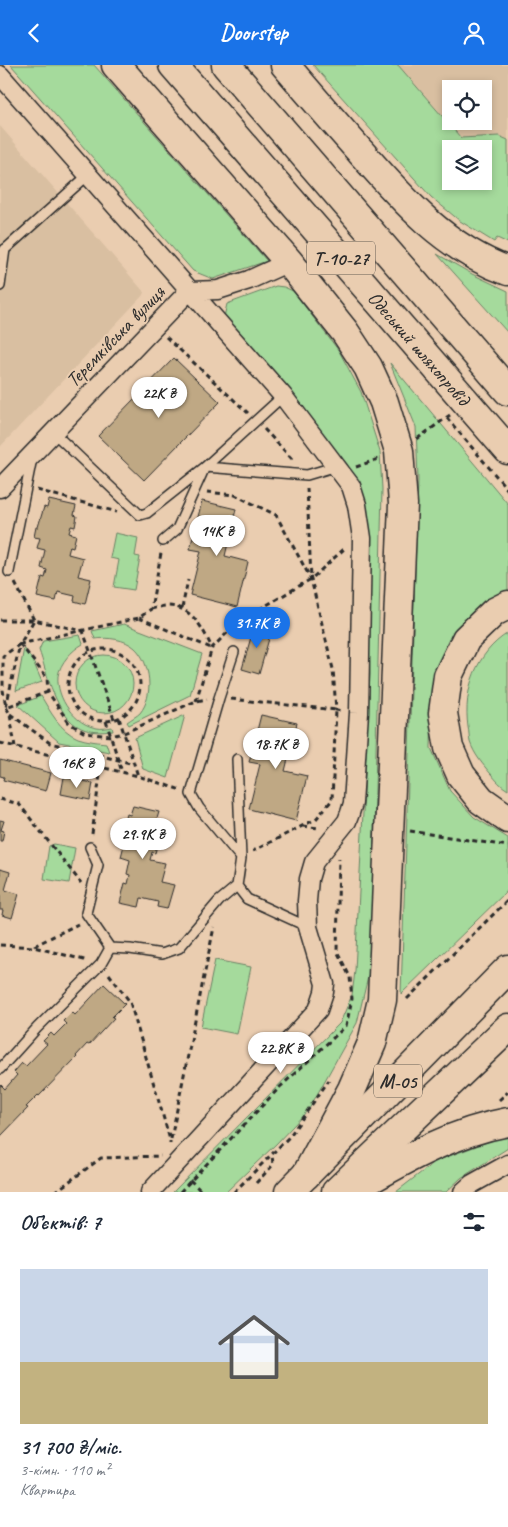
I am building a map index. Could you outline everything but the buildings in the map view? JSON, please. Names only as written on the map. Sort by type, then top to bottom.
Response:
[{"type":"highway","points":[[116,65],[289,262],[345,332],[368,367],[384,402],[399,451],[403,504],[382,1000],[372,1043],[352,1089],[297,1184]]},
{"type":"highway","name":"Одеський шляхопровід","points":[[173,65],[508,450]]},
{"type":"highway","name":"Одеський шляхопровід","points":[[226,65],[508,391]]},
{"type":"highway","points":[[285,65],[397,193],[427,223],[462,249],[508,271]]},
{"type":"highway","points":[[508,605],[494,612],[466,639],[448,676],[443,713],[449,747],[461,775],[481,800],[508,819]]},
{"type":"highway","name":"М-05","points":[[297,1184],[508,969]]},
{"type":"highway","name":"М-05","points":[[336,1192],[508,1028]]},
{"type":"highway","points":[[347,1192],[414,1154],[503,1112]]},
{"type":"street","points":[[0,75],[283,396],[351,486],[357,505],[362,538],[359,713],[353,803],[347,821],[314,863],[309,879],[307,901],[308,927],[324,984],[324,992],[318,1010],[172,1160],[150,1192]]},
{"type":"street","name":"Теремківська вулиця","points":[[0,488],[189,291],[218,289],[249,280],[289,262]]},
{"type":"street","points":[[463,1192],[472,1184],[508,1164]]},
{"type":"lane","points":[[0,286],[3,252],[88,176]]},
{"type":"lane","points":[[53,432],[140,515],[148,513],[205,467],[283,396]]},
{"type":"lane","points":[[9,572],[33,453]]},
{"type":"lane","points":[[205,467],[307,475],[337,466]]},
{"type":"lane","points":[[163,541],[177,529],[205,467]]},
{"type":"lane","points":[[234,652],[218,698],[191,794],[199,808],[241,858]]},
{"type":"lane","points":[[110,948],[162,954],[179,948],[220,901],[237,886],[241,858],[237,759]]},
{"type":"lane","points":[[90,847],[98,865],[86,913],[110,948]]},
{"type":"lane","points":[[237,886],[247,899],[308,927]]},
{"type":"lane","points":[[0,1069],[37,1028],[101,964],[110,948]]},
{"type":"path","points":[[166,337],[256,421],[307,475],[311,579],[332,669],[336,710],[332,800],[316,819],[241,858]]},
{"type":"path","points":[[447,418],[508,490]]},
{"type":"path","points":[[26,487],[121,513]]},
{"type":"path","points":[[194,490],[235,495],[276,515],[311,579]]},
{"type":"path","points":[[151,609],[163,541]]},
{"type":"path","points":[[196,701],[212,648],[238,622],[311,579],[351,543]]},
{"type":"path","points":[[9,572],[34,620]]},
{"type":"path","points":[[182,608],[188,580]]},
{"type":"path","points":[[15,747],[10,714],[6,707],[3,690],[2,656],[20,644],[139,618],[151,609],[167,606],[182,608],[201,625],[212,648]]},
{"type":"path","points":[[139,618],[212,648]]},
{"type":"path","points":[[0,620],[34,620],[83,631]]},
{"type":"path","points":[[6,707],[20,644],[34,620]]},
{"type":"path","points":[[83,631],[116,719],[124,733],[138,776]]},
{"type":"path","points":[[20,644],[47,678],[48,692],[69,723],[85,733],[111,736],[124,733],[196,701],[218,698],[359,713]]},
{"type":"path","points":[[114,649],[126,655],[140,676],[140,689],[137,701],[129,711],[116,719],[95,721],[84,716],[75,708],[69,698],[68,675],[73,664],[91,650],[114,649]]},
{"type":"path","points":[[6,707],[48,692]]},
{"type":"path","points":[[10,714],[50,743],[134,764]]},
{"type":"path","points":[[106,721],[122,773]]},
{"type":"path","points":[[0,743],[138,776],[191,794]]},
{"type":"path","points":[[90,847],[101,767]]},
{"type":"path","points":[[0,799],[18,804],[90,894]]},
{"type":"path","points":[[389,832],[415,831],[508,846]]},
{"type":"path","points":[[407,999],[508,900]]},
{"type":"path","points":[[170,1140],[220,901]]},
{"type":"path","points":[[34,947],[90,918]]},
{"type":"path","points":[[0,945],[34,947],[101,964],[130,1002],[170,1140],[172,1160],[202,1192]]},
{"type":"path","points":[[234,1192],[289,1137],[330,1080]]},
{"type":"path","points":[[503,1112],[508,1092]]},
{"type":"path","points":[[256,1183],[274,1165],[272,1155]]},
{"type":"path","points":[[55,1192],[101,1158],[172,1160]]},
{"type":"shaded area","points":[[398,65],[508,65],[508,140],[499,136],[462,138],[455,130],[492,130],[492,80],[442,80],[442,115]]},
{"type":"shaded area","points":[[0,126],[145,293],[0,447]]},
{"type":"green space","points":[[11,65],[94,65],[267,261],[213,279],[193,271]]},
{"type":"green space","points":[[313,65],[398,65],[442,116],[442,130],[454,130],[461,138],[499,136],[508,140],[508,243],[497,238],[494,242],[460,221],[431,197]]},
{"type":"green space","points":[[437,254],[472,274],[508,291],[508,333]]},
{"type":"green space","points":[[276,286],[293,291],[339,351],[361,392],[380,452],[382,489],[371,964],[357,1023],[309,1109],[226,1192],[173,1192],[340,1023],[352,995],[355,971],[370,674],[364,505],[347,464],[224,317],[227,304]]},
{"type":"green space","points":[[390,363],[508,504],[508,593],[475,616],[446,645],[432,694],[431,748],[450,791],[474,817],[508,838],[508,890],[401,994],[418,480],[416,427]]},
{"type":"green space","points":[[115,533],[138,538],[135,556],[140,557],[134,590],[114,587],[119,560],[110,558]]},
{"type":"green space","points":[[124,624],[202,654],[190,695],[129,725],[127,722],[140,713],[147,698],[149,680],[144,662],[140,654],[131,645],[116,639],[95,639],[92,631]]},
{"type":"green space","points":[[508,633],[508,790],[501,785],[474,751],[470,742],[467,713],[470,686],[480,662],[497,641]]},
{"type":"green space","points":[[80,635],[83,644],[67,657],[59,671],[58,684],[60,693],[68,709],[81,722],[99,728],[112,727],[113,731],[89,731],[72,722],[59,705],[49,682],[39,650],[43,641]]},
{"type":"green space","points":[[24,648],[33,661],[42,682],[16,691]]},
{"type":"green space","points":[[104,655],[120,660],[128,668],[133,684],[128,700],[120,708],[104,713],[88,708],[80,700],[75,684],[80,668],[88,660]]},
{"type":"green space","points":[[41,696],[56,720],[66,731],[88,741],[106,743],[109,752],[59,742],[18,705]]},
{"type":"green space","points":[[185,715],[168,778],[143,769],[135,738]]},
{"type":"green space","points":[[54,844],[75,848],[69,883],[44,879],[49,846]]},
{"type":"green space","points":[[215,960],[251,967],[237,1034],[201,1027]]},
{"type":"green space","points":[[503,1136],[508,1136],[508,1148],[461,1178],[446,1192],[396,1192],[436,1161]]}]
